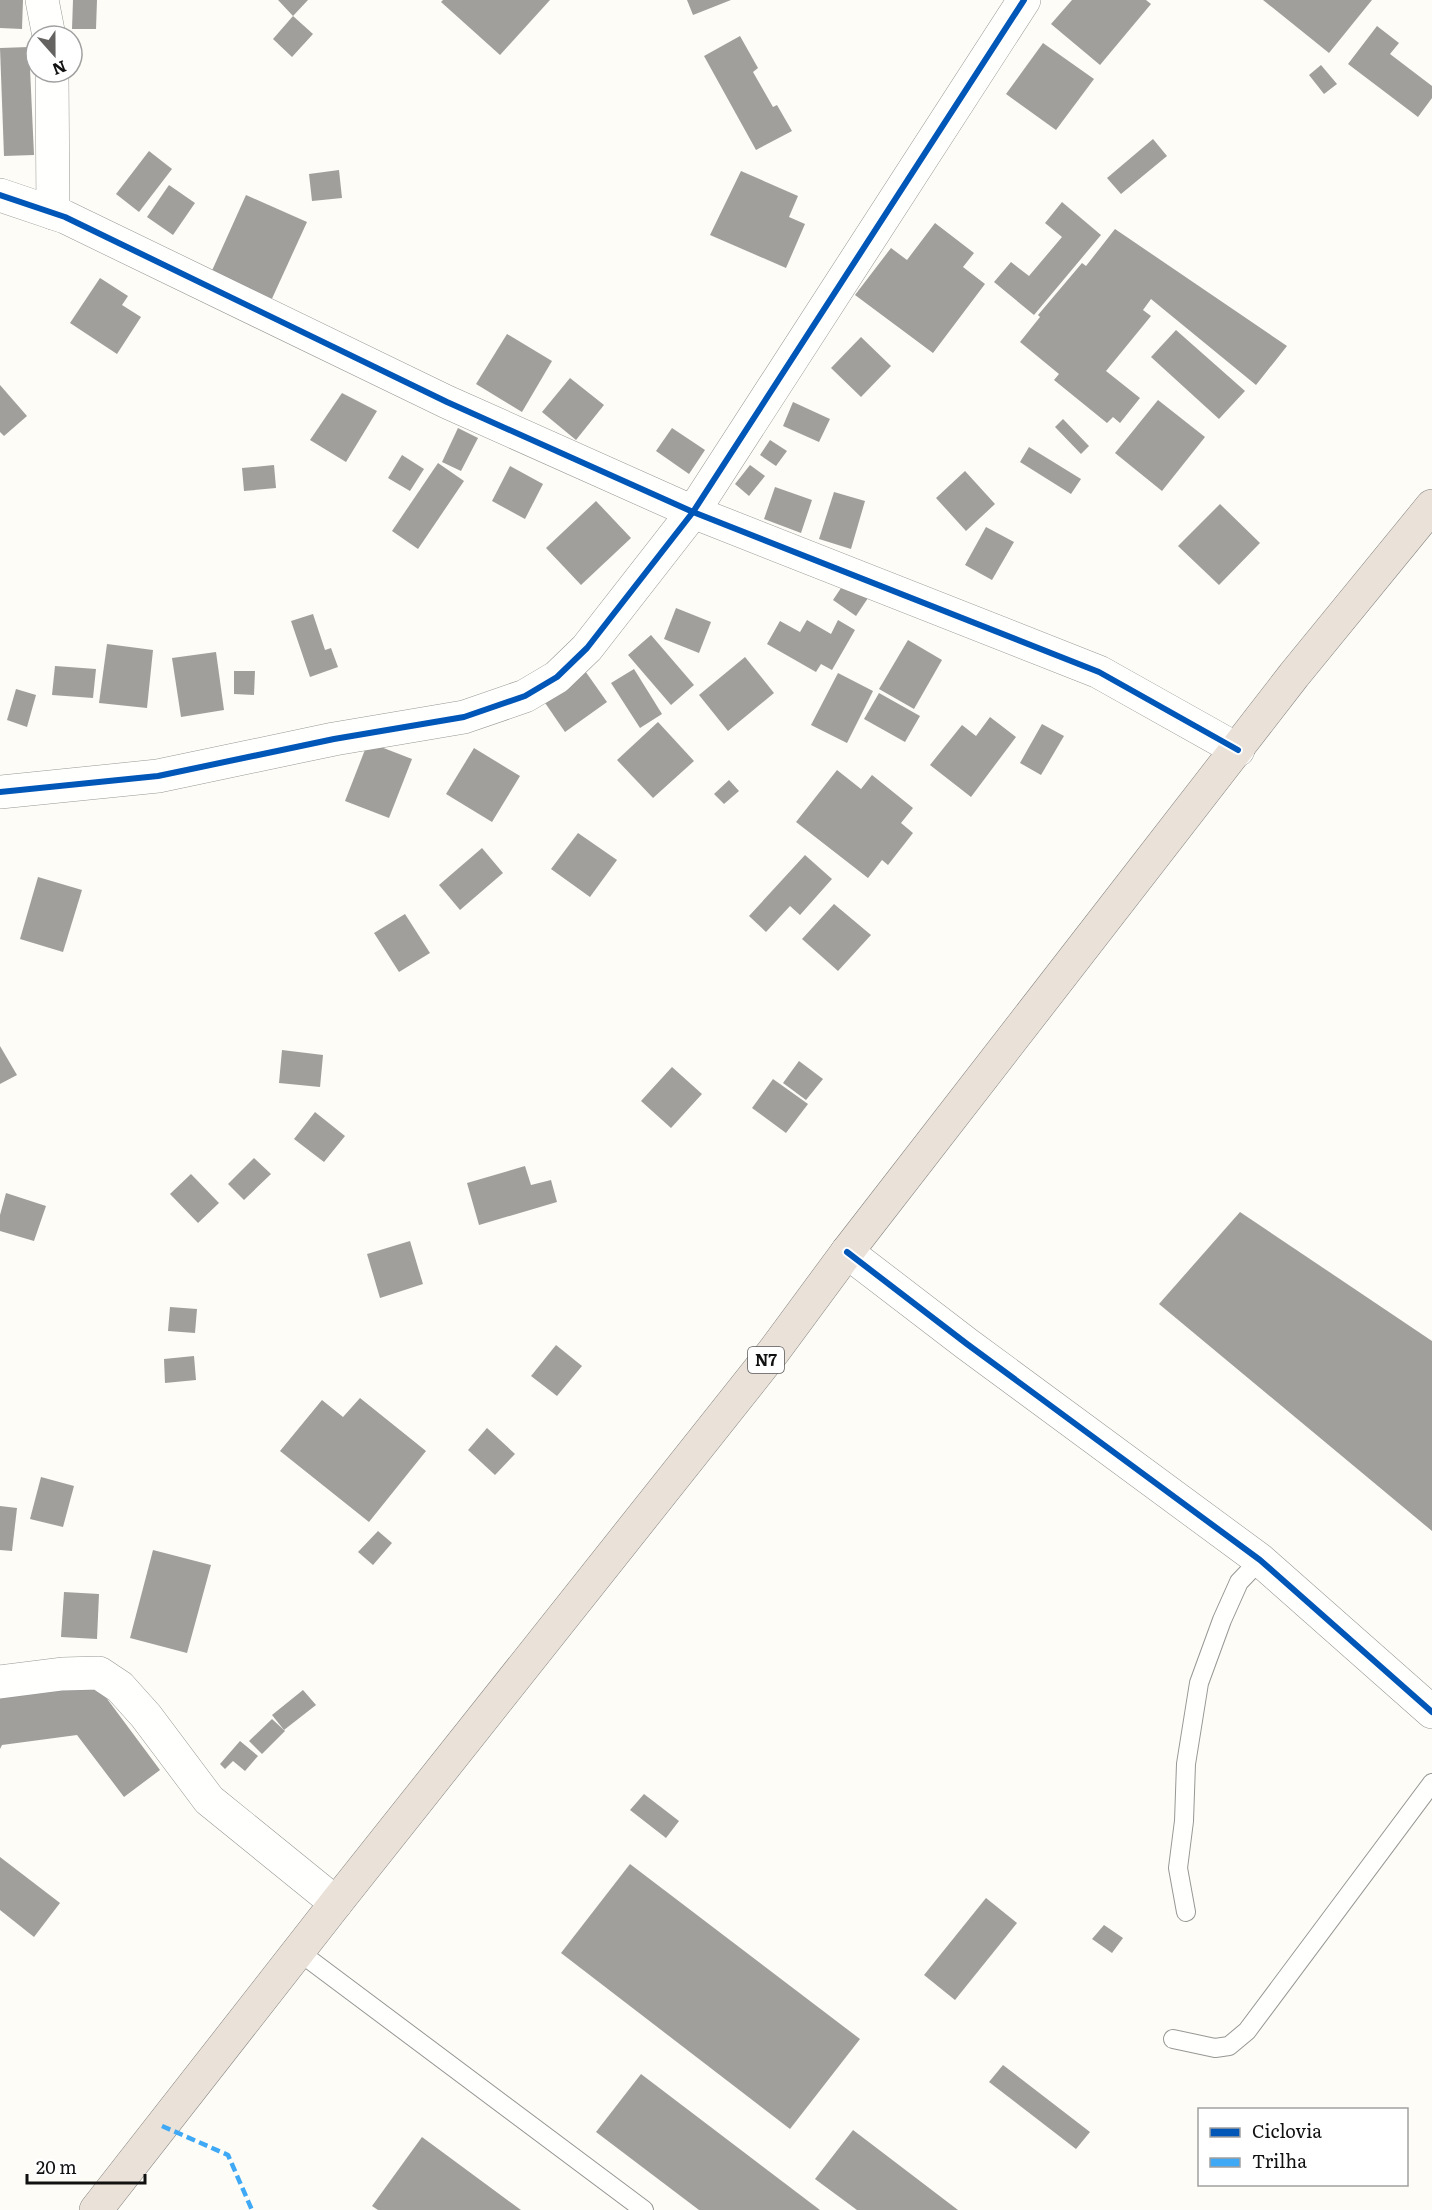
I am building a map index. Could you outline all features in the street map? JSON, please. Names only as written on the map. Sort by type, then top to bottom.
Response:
[{"type":"highway","name":"N7","points":[[96,2210],[298,1951],[774,1351],[1294,675],[1432,507]]},
{"type":"street","points":[[42,0],[47,24]]},
{"type":"street","points":[[0,792],[158,776],[334,740],[464,717],[525,696],[557,677],[587,648],[693,512],[1024,0]]},
{"type":"street","points":[[52,84],[52,213]]},
{"type":"street","points":[[0,195],[65,217],[447,402],[693,512],[1099,672],[1238,750]]},
{"type":"street","points":[[848,1252],[967,1344],[1260,1560],[1432,1712]]},
{"type":"street","points":[[0,1683],[62,1674],[99,1673],[120,1687],[146,1716],[209,1800],[336,1903]]},
{"type":"lane","points":[[1186,1912],[1178,1868],[1184,1821],[1186,1764],[1199,1683],[1222,1620],[1239,1582],[1260,1560]]},
{"type":"lane","points":[[1173,2039],[1215,2048],[1229,2046],[1246,2031],[1432,1783]]},
{"type":"lane","points":[[298,1951],[644,2210]]},
{"type":"building","points":[[0,0],[23,0],[22,29],[0,28]]},
{"type":"building","points":[[73,0],[97,0],[96,29],[84,29],[84,24],[72,24]]},
{"type":"building","points":[[278,0],[308,0],[293,16]]},
{"type":"building","points":[[443,0],[550,0],[500,55],[441,2]]},
{"type":"building","points":[[687,0],[731,0],[693,15]]},
{"type":"building","points":[[1072,0],[1146,0],[1151,4],[1100,65],[1051,24]]},
{"type":"building","points":[[1263,0],[1372,0],[1329,53]]},
{"type":"building","points":[[293,16],[313,34],[292,57],[273,39]]},
{"type":"building","points":[[1377,26],[1399,43],[1390,54],[1432,86],[1432,98],[1418,117],[1348,64]]},
{"type":"building","points":[[740,36],[758,68],[753,72],[773,107],[777,105],[792,131],[756,150],[704,56]]},
{"type":"building","points":[[1043,43],[1094,79],[1056,130],[1006,94]]},
{"type":"building","points":[[24,47],[24,84],[31,84],[34,155],[4,156],[0,48]]},
{"type":"building","points":[[1321,65],[1337,84],[1324,94],[1309,75]]},
{"type":"building","points":[[1153,139],[1167,156],[1121,194],[1107,178]]},
{"type":"building","points":[[149,151],[172,169],[139,212],[116,194]]},
{"type":"building","points":[[339,170],[342,198],[312,201],[309,174]]},
{"type":"building","points":[[741,171],[798,196],[789,217],[805,224],[786,268],[710,235]]},
{"type":"building","points":[[169,185],[195,203],[173,235],[147,217]]},
{"type":"building","points":[[246,195],[307,222],[270,303],[210,275]]},
{"type":"building","points":[[1062,202],[1101,235],[1034,315],[994,282],[1011,262],[1029,276],[1062,237],[1045,223]]},
{"type":"building","points":[[935,223],[974,253],[963,267],[985,284],[933,353],[855,295],[891,248],[907,260]]},
{"type":"building","points":[[1115,229],[1287,346],[1256,385],[1151,299],[1143,310],[1151,316],[1106,371],[1140,398],[1120,423],[1113,417],[1107,423],[1054,380],[1059,374],[1020,342],[1040,317],[1038,315],[1082,263],[1086,266]]},
{"type":"building","points":[[100,278],[128,296],[122,305],[141,317],[117,354],[70,323]]},
{"type":"building","points":[[1176,330],[1245,391],[1219,419],[1151,357]]},
{"type":"building","points":[[507,334],[552,361],[522,412],[476,384]]},
{"type":"building","points":[[861,337],[891,366],[861,397],[831,368]]},
{"type":"building","points":[[570,378],[604,405],[576,440],[542,412]]},
{"type":"building","points":[[0,385],[27,416],[4,436],[0,432]]},
{"type":"building","points":[[342,393],[377,411],[346,462],[310,440]]},
{"type":"building","points":[[1158,400],[1205,437],[1162,491],[1115,453]]},
{"type":"building","points":[[793,402],[830,419],[819,442],[783,426]]},
{"type":"building","points":[[1063,419],[1089,446],[1081,454],[1055,427]]},
{"type":"building","points":[[458,428],[478,438],[461,471],[442,462]]},
{"type":"building","points":[[672,428],[705,450],[689,474],[656,451]]},
{"type":"building","points":[[770,440],[787,451],[776,466],[760,455]]},
{"type":"building","points":[[1029,447],[1081,479],[1071,494],[1020,462]]},
{"type":"building","points":[[402,455],[424,469],[410,491],[388,478]]},
{"type":"building","points":[[438,463],[464,481],[418,549],[392,531]]},
{"type":"building","points":[[274,465],[276,488],[244,491],[242,468]]},
{"type":"building","points":[[750,465],[765,476],[749,496],[735,484]]},
{"type":"building","points":[[510,466],[543,484],[525,519],[492,501]]},
{"type":"building","points":[[965,471],[995,504],[966,531],[936,498]]},
{"type":"building","points":[[775,487],[812,500],[801,533],[764,519]]},
{"type":"building","points":[[834,492],[865,501],[851,549],[819,539]]},
{"type":"building","points":[[596,501],[631,538],[581,585],[546,548]]},
{"type":"building","points":[[1220,504],[1260,543],[1219,585],[1178,546]]},
{"type":"building","points":[[986,527],[1014,542],[992,580],[965,565]]},
{"type":"building","points":[[847,579],[870,595],[856,616],[833,600]]},
{"type":"building","points":[[676,608],[711,622],[699,653],[664,639]]},
{"type":"building","points":[[313,614],[325,650],[331,648],[338,667],[310,677],[291,621]]},
{"type":"building","points":[[807,620],[831,634],[838,620],[855,630],[832,670],[821,664],[816,672],[767,644],[780,621],[800,632]]},
{"type":"building","points":[[651,635],[694,685],[671,705],[628,655]]},
{"type":"building","points":[[908,640],[942,660],[914,709],[879,689]]},
{"type":"building","points":[[107,644],[153,650],[147,708],[99,703]]},
{"type":"building","points":[[216,652],[224,710],[181,717],[172,658]]},
{"type":"building","points":[[745,657],[774,693],[728,731],[699,695]]},
{"type":"building","points":[[55,666],[96,669],[93,698],[52,695]]},
{"type":"building","points":[[583,668],[607,702],[565,732],[541,697]]},
{"type":"building","points":[[634,669],[662,714],[640,728],[611,683]]},
{"type":"building","points":[[234,671],[255,671],[254,695],[234,694]]},
{"type":"building","points":[[838,673],[873,691],[847,743],[811,725]]},
{"type":"building","points":[[16,689],[36,695],[27,727],[7,720]]},
{"type":"building","points":[[879,693],[920,716],[905,742],[864,719]]},
{"type":"building","points":[[990,717],[1016,737],[971,797],[930,765],[962,725],[976,736]]},
{"type":"building","points":[[658,722],[694,761],[653,798],[617,760]]},
{"type":"building","points":[[1042,724],[1064,736],[1041,775],[1020,763]]},
{"type":"building","points":[[368,742],[412,759],[389,818],[345,801]]},
{"type":"building","points":[[474,748],[520,776],[492,822],[446,794]]},
{"type":"building","points":[[837,770],[861,789],[872,775],[913,808],[901,823],[913,833],[888,865],[882,860],[868,878],[796,822]]},
{"type":"building","points":[[729,780],[739,791],[724,804],[714,794]]},
{"type":"building","points":[[578,833],[617,860],[590,897],[551,869]]},
{"type":"building","points":[[482,848],[503,873],[460,910],[439,885]]},
{"type":"building","points":[[805,855],[832,879],[800,915],[790,906],[766,932],[749,916]]},
{"type":"building","points":[[38,877],[82,890],[63,952],[20,939]]},
{"type":"building","points":[[834,904],[871,935],[838,971],[802,939]]},
{"type":"building","points":[[405,914],[430,953],[399,972],[374,933]]},
{"type":"building","points":[[0,1046],[17,1075],[0,1084]]},
{"type":"building","points":[[282,1050],[323,1055],[320,1087],[279,1083]]},
{"type":"building","points":[[799,1061],[823,1079],[806,1100],[783,1083]]},
{"type":"building","points":[[672,1067],[702,1094],[671,1128],[641,1101]]},
{"type":"building","points":[[773,1079],[808,1104],[786,1133],[752,1108]]},
{"type":"building","points":[[315,1112],[345,1136],[324,1162],[294,1139]]},
{"type":"building","points":[[254,1158],[271,1174],[244,1200],[228,1184]]},
{"type":"building","points":[[525,1166],[531,1185],[551,1180],[557,1202],[479,1225],[467,1183]]},
{"type":"building","points":[[191,1174],[219,1203],[198,1223],[170,1194]]},
{"type":"building","points":[[6,1193],[46,1206],[34,1241],[0,1231],[0,1215]]},
{"type":"building","points":[[1240,1212],[1432,1341],[1432,1531],[1159,1304]]},
{"type":"building","points":[[410,1241],[423,1284],[380,1298],[367,1254]]},
{"type":"building","points":[[170,1307],[197,1309],[195,1333],[168,1331]]},
{"type":"building","points":[[556,1345],[582,1366],[557,1396],[531,1376]]},
{"type":"building","points":[[194,1356],[196,1380],[165,1383],[164,1359]]},
{"type":"building","points":[[360,1398],[426,1451],[369,1522],[280,1451],[322,1400],[343,1417]]},
{"type":"building","points":[[487,1428],[515,1454],[495,1475],[468,1450]]},
{"type":"building","points":[[41,1477],[74,1486],[63,1527],[30,1519]]},
{"type":"building","points":[[0,1506],[17,1508],[12,1551],[0,1550]]},
{"type":"building","points":[[378,1531],[392,1543],[373,1565],[358,1552]]},
{"type":"building","points":[[153,1550],[211,1565],[187,1653],[130,1638]]},
{"type":"building","points":[[64,1592],[99,1594],[97,1639],[61,1637]]},
{"type":"building","points":[[96,1684],[160,1770],[124,1797],[77,1735],[2,1745],[0,1749],[0,1696]]},
{"type":"building","points":[[303,1690],[316,1705],[284,1730],[272,1715]]},
{"type":"building","points":[[272,1719],[285,1731],[262,1754],[249,1741]]},
{"type":"building","points":[[240,1741],[258,1756],[245,1771],[233,1761],[225,1769],[220,1764]]},
{"type":"building","points":[[644,1794],[679,1821],[666,1838],[630,1810]]},
{"type":"building","points":[[0,1857],[60,1903],[34,1937],[0,1910]]},
{"type":"building","points":[[630,1864],[860,2039],[790,2129],[561,1953]]},
{"type":"building","points":[[986,1898],[1017,1923],[955,2000],[924,1975]]},
{"type":"building","points":[[1104,1925],[1123,1938],[1112,1953],[1092,1939]]},
{"type":"building","points":[[1003,2065],[1090,2132],[1076,2149],[989,2082]]},
{"type":"building","points":[[641,2074],[820,2210],[699,2210],[596,2132]]},
{"type":"building","points":[[853,2130],[958,2210],[857,2210],[815,2179]]},
{"type":"building","points":[[422,2137],[521,2210],[378,2210],[372,2206]]},
{"type":"marked path","points":[[162,2126],[228,2155],[252,2210]]},
{"type":"cycle path","points":[[0,792],[158,776],[334,739],[464,717],[525,696],[557,677],[587,648],[693,512],[1024,0]]},
{"type":"cycle path","points":[[0,195],[65,217],[447,402],[693,512],[1099,672],[1238,750]]},
{"type":"cycle path","points":[[847,1252],[967,1344],[1260,1560],[1432,1712]]}]
